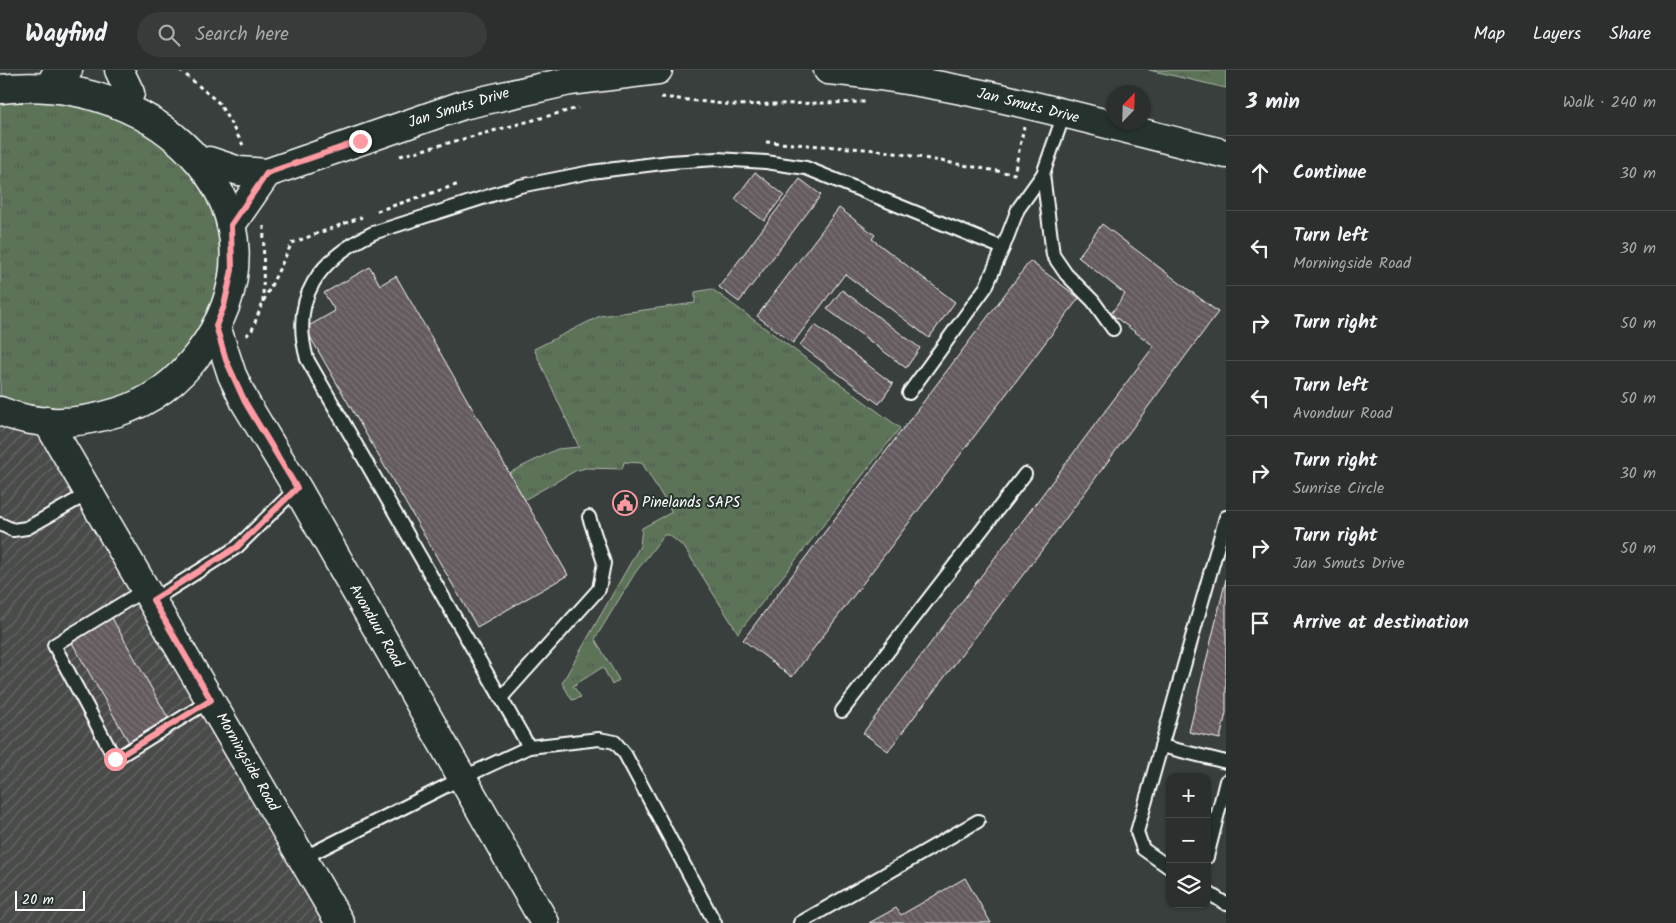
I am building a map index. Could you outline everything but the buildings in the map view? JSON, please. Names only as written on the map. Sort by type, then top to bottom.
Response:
[{"type":"main road","name":"Jan Smuts Drive","points":[[208,161],[239,171],[267,173],[464,105],[570,81],[658,70]]},
{"type":"main road","name":"Jan Smuts Drive","points":[[828,70],[916,81],[1060,125],[1226,154]]},
{"type":"main road","points":[[0,89],[61,74],[97,82],[125,81],[185,131],[208,161],[223,192],[231,225],[232,270],[224,306],[216,326],[193,361],[172,381],[143,402],[124,410],[86,420],[47,421],[21,418],[0,411]]},
{"type":"main road","points":[[231,225],[267,173]]},
{"type":"main road","name":"Avonduur Road","points":[[216,326],[226,360],[245,402],[297,488],[545,923]]},
{"type":"main road","name":"Morningside Road","points":[[47,421],[150,594],[340,923]]},
{"type":"lane","points":[[909,393],[986,287],[1018,209],[1043,174],[1060,125]]},
{"type":"lane","points":[[529,747],[307,358],[302,343],[302,311],[312,284],[330,260],[357,241],[373,233],[520,186],[591,172],[670,162],[717,159],[766,162],[806,168],[1003,248]]},
{"type":"lane","points":[[1043,174],[1053,255],[1066,274],[1093,301],[1113,329]]},
{"type":"lane","points":[[842,712],[1025,474]]},
{"type":"lane","points":[[211,700],[115,759],[54,645],[237,547],[297,488]]},
{"type":"lane","points":[[0,524],[13,530],[27,528],[90,493]]},
{"type":"lane","points":[[501,698],[599,589],[604,563],[588,517]]},
{"type":"lane","points":[[1166,865],[1142,849],[1137,837],[1138,827],[1226,517]]},
{"type":"lane","points":[[303,858],[462,778],[529,747],[599,739],[615,742],[625,754],[715,923]]},
{"type":"lane","points":[[1161,746],[1226,762]]},
{"type":"lane","points":[[1211,841],[1226,781]]},
{"type":"lane","points":[[800,923],[978,821]]},
{"type":"lane","points":[[1211,895],[1226,904]]},
{"type":"path","points":[[180,70],[219,103],[232,122],[245,149]]},
{"type":"path","points":[[652,98],[662,97],[733,105],[870,102]]},
{"type":"path","points":[[398,156],[579,107]]},
{"type":"path","points":[[1015,123],[1024,126],[1060,125]]},
{"type":"path","points":[[1014,174],[1024,126]]},
{"type":"path","points":[[263,302],[264,218]]},
{"type":"shaded area","points":[[0,411],[34,420],[340,923],[0,923]]},
{"type":"green space","points":[[1149,70],[1226,70],[1226,88]]},
{"type":"green space","points":[[35,95],[139,114],[209,194],[217,220],[220,251],[219,268],[210,307],[193,340],[170,367],[142,387],[110,401],[75,408],[38,406],[0,397],[0,105]]},
{"type":"green space","points":[[712,289],[900,428],[738,633],[684,547],[669,535],[664,535],[635,573],[595,639],[619,680],[612,685],[603,667],[573,686],[581,697],[572,700],[562,683],[640,546],[642,528],[672,512],[642,463],[624,462],[622,469],[585,468],[575,471],[524,500],[509,473],[557,449],[579,447],[534,349],[600,316],[695,303],[695,292]]},
{"type":"place","name":"Pinelands SAPS","points":[[625,503]]},
{"type":"route","points":[[115,759],[211,700],[153,600],[237,547],[297,488],[245,402],[226,360],[216,326],[230,285],[233,255],[231,225],[252,192],[267,173],[360,141]]}]
